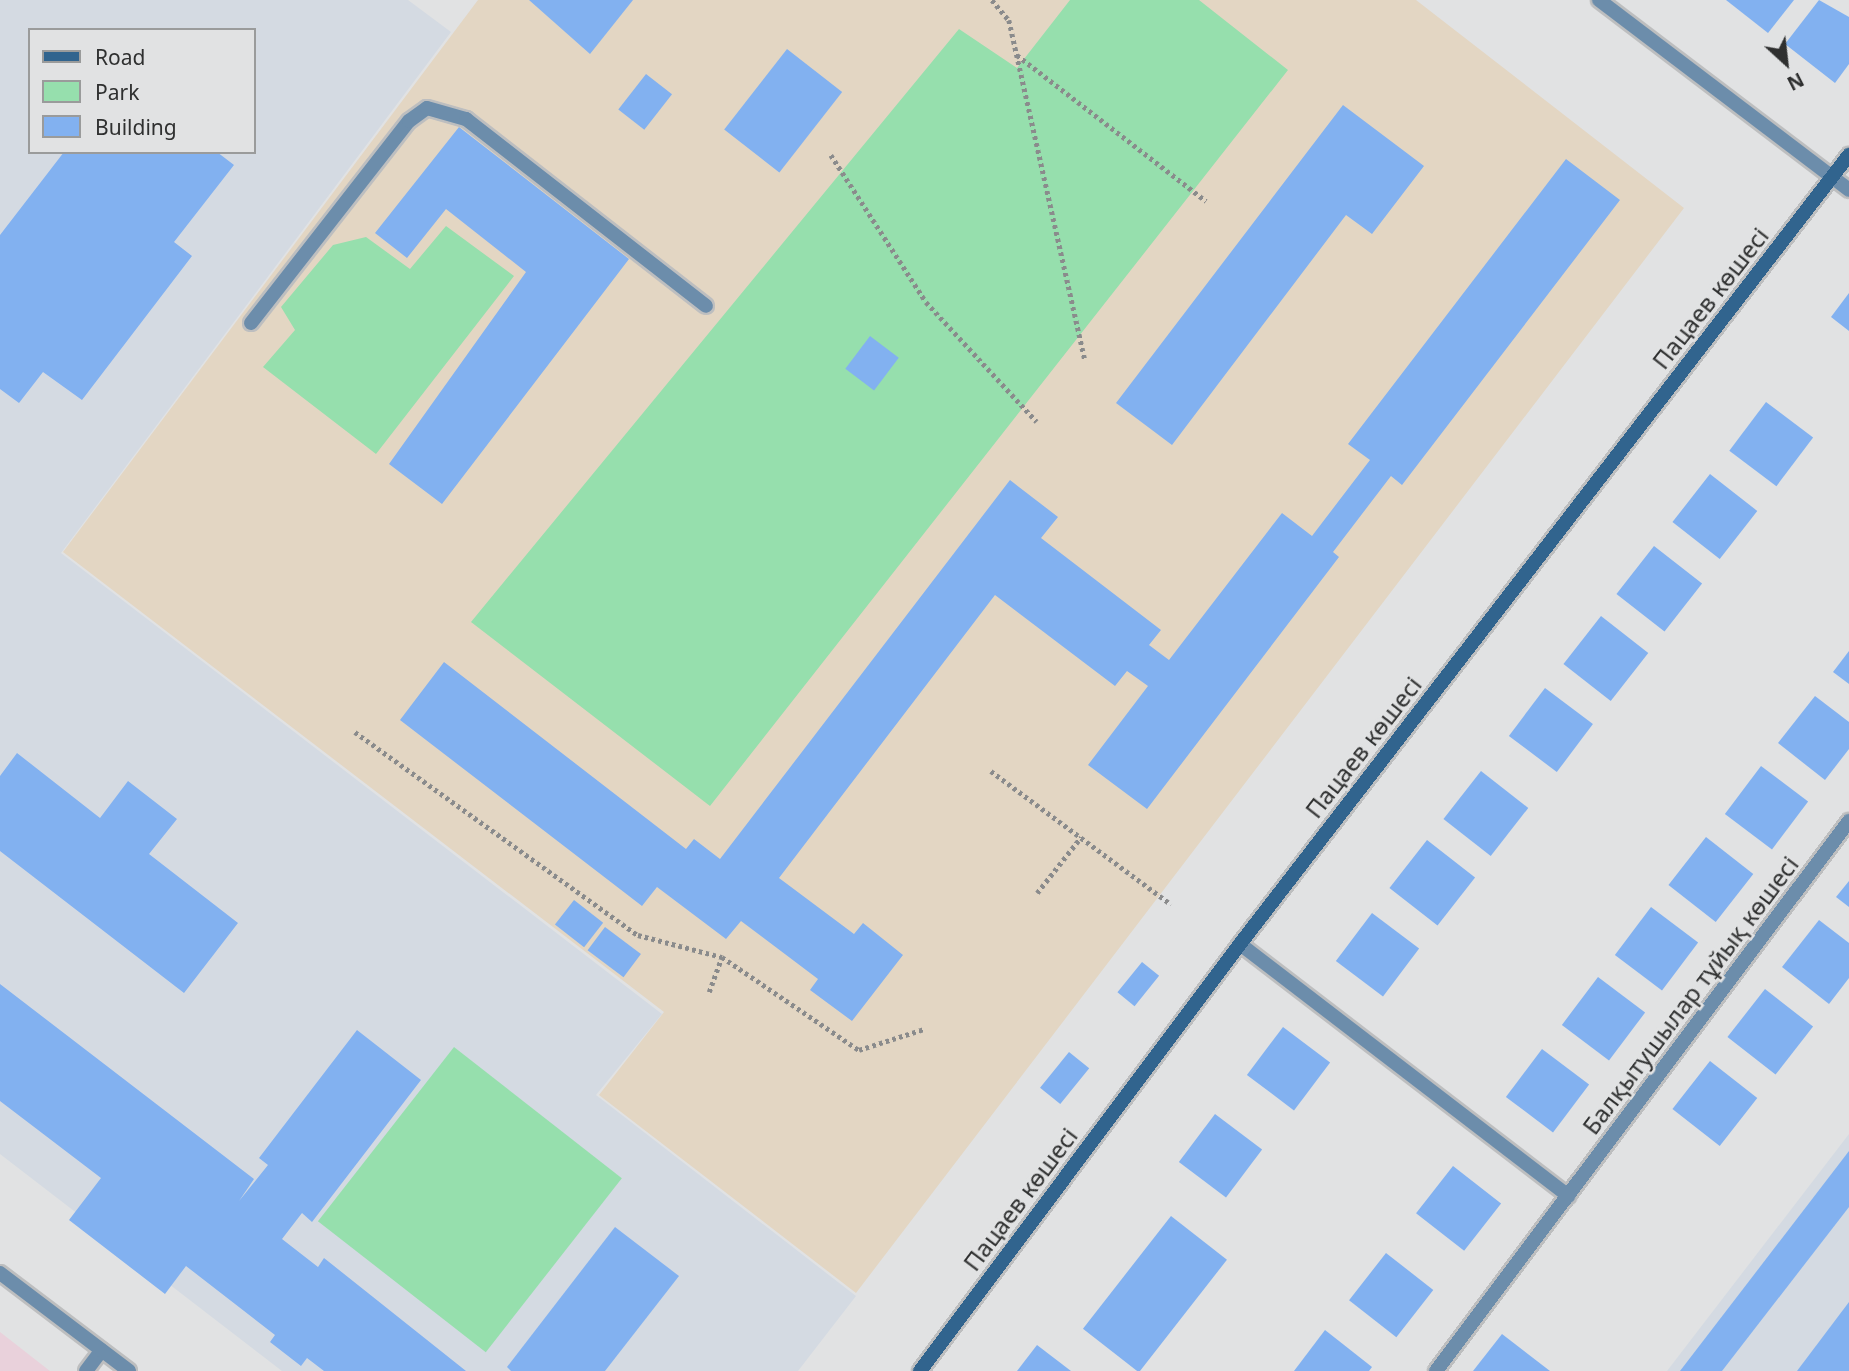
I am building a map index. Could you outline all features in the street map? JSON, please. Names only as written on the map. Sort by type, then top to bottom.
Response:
[{"type":"main road","name":"Пацаев көшесі","points":[[920,1371],[1240,944],[1849,155]]},
{"type":"street","points":[[1599,0],[1849,190]]},
{"type":"street","points":[[251,323],[409,121],[427,108],[466,119],[706,306]]},
{"type":"street","name":"Балқытушылар тұйық көшесі","points":[[1436,1371],[1849,821]]},
{"type":"street","points":[[1240,944],[1568,1196]]},
{"type":"street","points":[[0,1273],[129,1371]]},
{"type":"street","points":[[86,1371],[102,1350]]},
{"type":"path","points":[[992,0],[1009,20],[1085,360]]},
{"type":"path","points":[[1017,54],[1206,201]]},
{"type":"path","points":[[831,155],[926,302],[1037,422]]},
{"type":"path","points":[[355,732],[638,935],[722,957],[859,1050],[923,1029]]},
{"type":"path","points":[[991,771],[1171,904]]},
{"type":"path","points":[[1037,893],[1081,837]]},
{"type":"path","points":[[709,992],[722,957]]},
{"type":"shaded area","points":[[0,0],[408,0],[451,32],[61,553],[662,1014],[596,1095],[856,1296],[798,1371],[282,1371],[0,1154]]},
{"type":"shaded area","points":[[478,0],[1416,0],[1684,208],[856,1293],[599,1095],[664,1012],[63,552]]},
{"type":"shaded area","points":[[1849,1134],[1849,1371],[1667,1371]]},
{"type":"shaded area","points":[[0,1332],[50,1371],[0,1371]]},
{"type":"green space","points":[[1070,0],[1199,0],[1288,70],[710,806],[471,622],[959,29],[1017,68]]},
{"type":"green space","points":[[446,226],[514,276],[376,454],[263,367],[295,330],[281,307],[333,245],[366,237],[410,269]]},
{"type":"green space","points":[[454,1047],[622,1178],[486,1352],[318,1221]]},
{"type":"building","points":[[529,0],[633,0],[590,54]]},
{"type":"building","points":[[1726,0],[1794,0],[1768,33]]},
{"type":"building","points":[[1819,0],[1849,17],[1849,64],[1835,83],[1785,44]]},
{"type":"building","points":[[787,49],[842,92],[779,172],[724,129]]},
{"type":"building","points":[[646,74],[672,94],[644,130],[618,109]]},
{"type":"building","points":[[1343,105],[1424,166],[1372,234],[1346,215],[1172,445],[1116,403]]},
{"type":"building","points":[[459,127],[629,259],[442,504],[389,464],[526,272],[446,209],[407,258],[375,233]]},
{"type":"building","points":[[62,154],[220,154],[234,165],[174,242],[192,256],[82,400],[43,372],[19,403],[0,389],[0,235]]},
{"type":"building","points":[[1566,159],[1620,200],[1402,485],[1391,476],[1333,552],[1339,557],[1147,809],[1088,765],[1148,686],[1127,671],[1115,686],[995,595],[779,878],[854,934],[863,923],[903,955],[852,1021],[810,990],[818,979],[741,921],[726,939],[657,887],[642,906],[400,720],[444,662],[686,849],[694,839],[720,859],[1010,480],[1058,517],[1041,538],[1161,630],[1149,645],[1169,660],[1282,513],[1312,536],[1370,460],[1348,444]]},
{"type":"building","points":[[1849,293],[1849,331],[1831,317]]},
{"type":"building","points":[[870,336],[899,358],[874,390],[845,369]]},
{"type":"building","points":[[1766,402],[1813,438],[1776,486],[1729,451]]},
{"type":"building","points":[[1710,474],[1757,511],[1720,559],[1672,522]]},
{"type":"building","points":[[1654,546],[1702,584],[1665,632],[1616,594]]},
{"type":"building","points":[[1601,616],[1648,653],[1611,701],[1563,664]]},
{"type":"building","points":[[1849,651],[1849,684],[1833,672]]},
{"type":"building","points":[[1545,688],[1593,724],[1557,772],[1509,736]]},
{"type":"building","points":[[1815,696],[1849,722],[1849,749],[1825,780],[1778,743]]},
{"type":"building","points":[[17,753],[100,818],[128,781],[177,819],[149,854],[238,923],[184,993],[0,851],[0,776]]},
{"type":"building","points":[[1761,766],[1808,802],[1772,849],[1725,814]]},
{"type":"building","points":[[1481,771],[1528,808],[1491,856],[1443,819]]},
{"type":"building","points":[[1706,837],[1753,874],[1716,922],[1668,885]]},
{"type":"building","points":[[1427,840],[1475,878],[1438,926],[1389,888]]},
{"type":"building","points":[[1849,881],[1849,907],[1836,897]]},
{"type":"building","points":[[574,900],[603,923],[584,947],[555,924]]},
{"type":"building","points":[[1651,907],[1698,943],[1662,990],[1615,955]]},
{"type":"building","points":[[1372,913],[1419,949],[1383,996],[1336,961]]},
{"type":"building","points":[[1819,920],[1849,943],[1849,978],[1829,1004],[1782,967]]},
{"type":"building","points":[[605,927],[641,954],[623,977],[588,950]]},
{"type":"building","points":[[1142,962],[1159,976],[1135,1006],[1117,992]]},
{"type":"building","points":[[1598,977],[1645,1013],[1609,1060],[1562,1025]]},
{"type":"building","points":[[0,984],[254,1179],[239,1201],[268,1165],[259,1158],[357,1030],[421,1080],[312,1222],[302,1213],[282,1239],[318,1267],[324,1258],[466,1371],[324,1371],[307,1358],[301,1366],[270,1342],[275,1335],[186,1266],[165,1294],[69,1220],[101,1178],[0,1101]]},
{"type":"building","points":[[1765,989],[1813,1027],[1776,1075],[1727,1037]]},
{"type":"building","points":[[1283,1027],[1330,1063],[1294,1110],[1247,1075]]},
{"type":"building","points":[[1542,1049],[1589,1085],[1553,1132],[1506,1097]]},
{"type":"building","points":[[1069,1052],[1089,1068],[1060,1104],[1040,1088]]},
{"type":"building","points":[[1710,1061],[1757,1098],[1720,1146],[1672,1109]]},
{"type":"building","points":[[1215,1114],[1262,1150],[1226,1197],[1179,1162]]},
{"type":"building","points":[[1849,1151],[1849,1207],[1722,1371],[1680,1371]]},
{"type":"building","points":[[1453,1166],[1501,1204],[1464,1251],[1416,1213]]},
{"type":"building","points":[[1171,1216],[1227,1260],[1140,1371],[1083,1329]]},
{"type":"building","points":[[615,1227],[679,1276],[605,1371],[511,1371],[507,1367]]},
{"type":"building","points":[[1386,1253],[1433,1290],[1396,1337],[1349,1300]]},
{"type":"building","points":[[1849,1302],[1849,1371],[1797,1371]]},
{"type":"building","points":[[1325,1330],[1372,1367],[1369,1371],[1294,1371]]},
{"type":"building","points":[[1502,1334],[1550,1371],[1473,1371]]},
{"type":"building","points":[[1037,1345],[1071,1371],[1017,1371]]}]
